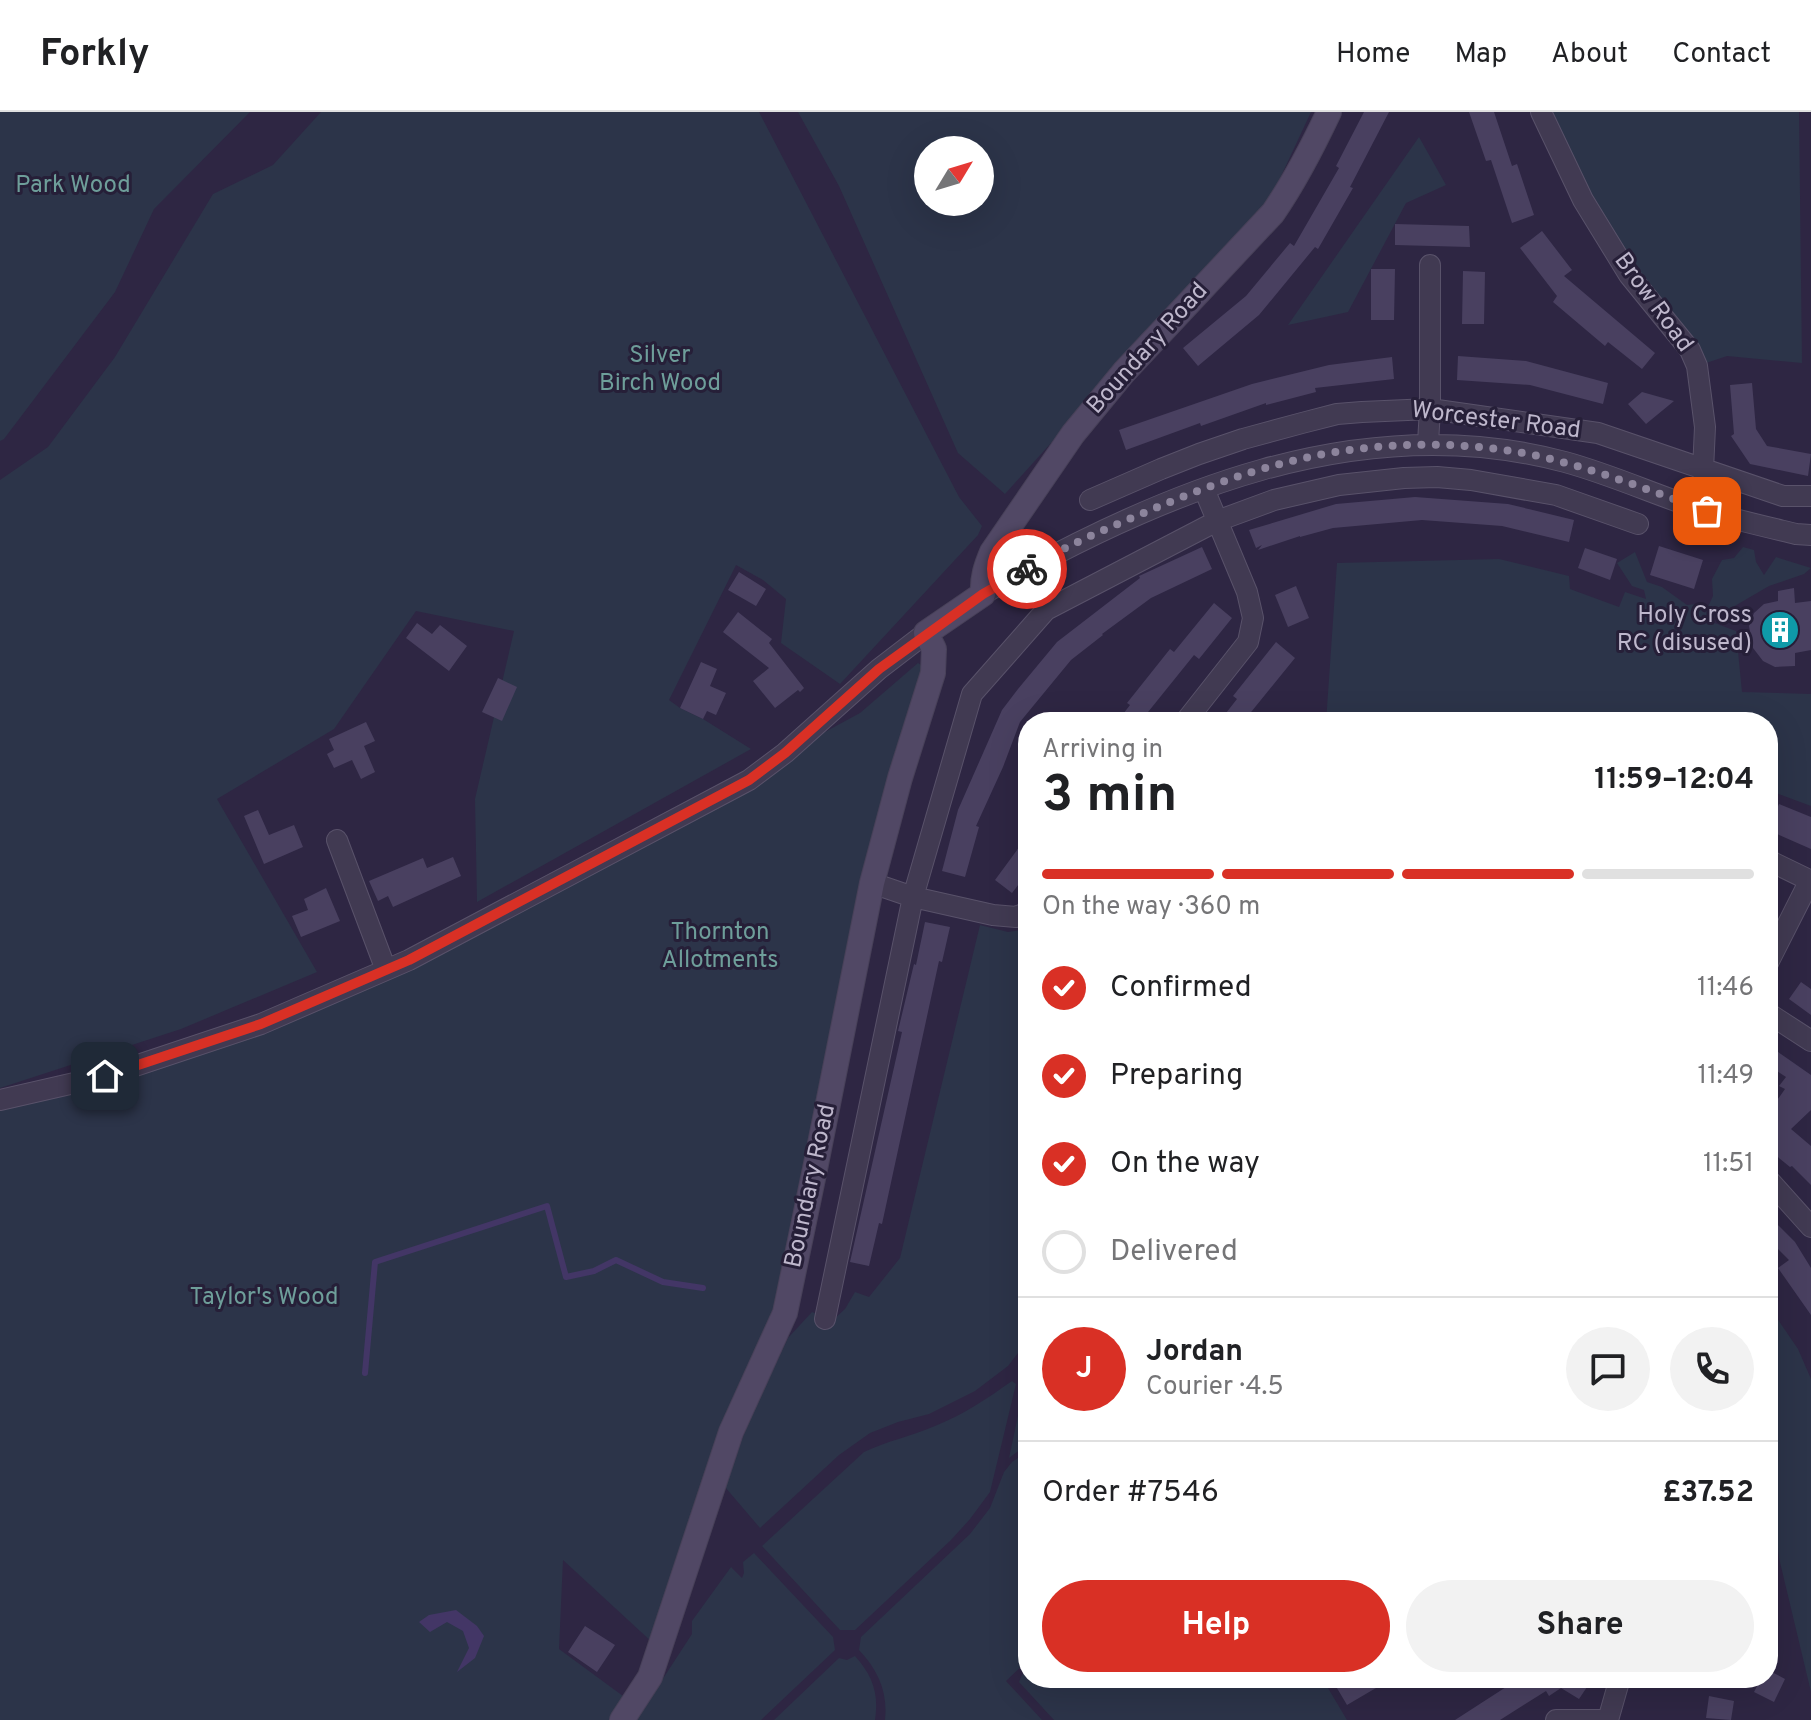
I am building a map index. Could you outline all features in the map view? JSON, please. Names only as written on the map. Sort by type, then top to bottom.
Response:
[{"type":"main road","name":"Boundary Road","points":[[983,594],[982,582],[992,552],[1073,434],[1124,372],[1273,213],[1308,157],[1329,112]]},
{"type":"main road","name":"Worcester Road","points":[[926,633],[983,594]]},
{"type":"main road","name":"Boundary Road","points":[[622,1720],[650,1677],[731,1432],[785,1313],[872,883],[900,778],[933,673],[934,649],[926,633]]},
{"type":"street","name":"Brow Road","points":[[1541,112],[1583,200],[1629,275],[1690,350],[1697,366],[1705,427],[1703,470],[1707,511]]},
{"type":"street","points":[[1428,443],[1430,265]]},
{"type":"street","name":"Worcester Road","points":[[1090,500],[1199,454],[1302,423],[1337,414],[1430,409],[1598,433],[1783,496],[1811,496]]},
{"type":"street","name":"Worcester Road","points":[[983,594],[1049,556],[1204,489],[1279,464],[1332,453],[1428,443],[1498,449],[1565,462],[1707,511],[1811,535]]},
{"type":"street","points":[[1217,521],[1274,500],[1339,485],[1437,477],[1556,495],[1638,524]]},
{"type":"street","points":[[1193,712],[1248,642],[1253,618],[1247,592],[1204,489]]},
{"type":"street","name":"Boundary Road","points":[[825,1319],[913,897],[972,694],[1046,610],[1217,521]]},
{"type":"street","points":[[0,1100],[105,1076],[247,1029],[409,960],[749,780],[926,633]]},
{"type":"street","points":[[337,840],[386,970]]},
{"type":"street","points":[[1778,865],[1810,881],[1778,943]]},
{"type":"street","points":[[872,883],[913,897],[993,915],[1018,916]]},
{"type":"street","points":[[1778,1020],[1811,1041]]},
{"type":"street","points":[[1778,1190],[1811,1227]]},
{"type":"street","points":[[1556,1720],[1606,1720],[1617,1688]]},
{"type":"green space","name":"Park Wood","points":[[0,112],[250,112],[154,209],[115,292],[0,441]]},
{"type":"green space","name":"Silver Birch Wood","points":[[321,112],[759,112],[959,497],[982,526],[978,535],[840,684],[781,643],[786,599],[763,580],[736,565],[669,700],[751,749],[477,902],[475,799],[514,631],[416,611],[334,729],[217,799],[317,972],[181,1029],[0,1088],[0,480],[48,447],[115,357],[213,194],[273,165]]},
{"type":"green space","points":[[798,112],[1311,112],[1269,202],[1005,494],[958,453],[839,186]]},
{"type":"green space","points":[[1541,112],[1799,112],[1802,363],[1727,356],[1697,366],[1629,275]]},
{"type":"green space","points":[[1419,137],[1446,185],[1406,203],[1348,312],[1288,325]]},
{"type":"green space","points":[[1743,547],[1754,550],[1756,562],[1764,575],[1776,557],[1811,568],[1804,574],[1769,586],[1709,621],[1736,631],[1742,692],[1811,694],[1811,806],[1778,794],[1778,712],[1327,712],[1337,563],[1499,559],[1569,576],[1570,589],[1619,607],[1625,592],[1646,599],[1644,590],[1632,586],[1617,563],[1635,552],[1647,582],[1662,587],[1687,605],[1696,604],[1705,613],[1713,596],[1712,579],[1722,560],[1734,558]]},
{"type":"green space","name":"Taylor's Wood","points":[[918,663],[933,673],[803,1165],[777,1304],[653,1643],[563,1560],[559,1649],[623,1696],[609,1720],[0,1720],[0,1100],[105,1076],[386,970],[860,713]]},
{"type":"green space","points":[[980,925],[1008,932],[1018,930],[1018,1353],[1008,1366],[975,1391],[929,1414],[870,1433],[839,1455],[760,1528],[725,1487],[748,1423],[788,1338],[812,1312],[833,1320],[845,1309],[855,1292],[869,1297],[900,1258]]},
{"type":"green space","points":[[1778,1320],[1798,1349],[1811,1379],[1811,1692],[1779,1558]]},
{"type":"green space","points":[[1012,1381],[1016,1384],[990,1492],[951,1540],[855,1630],[840,1630],[762,1546],[864,1452],[945,1422]]},
{"type":"green space","points":[[1018,1416],[1018,1451],[1009,1458]]},
{"type":"green space","points":[[1018,1458],[1018,1670],[1006,1681],[1042,1720],[885,1720],[883,1691],[872,1665],[859,1650],[861,1637],[970,1534],[990,1508],[1004,1472]]},
{"type":"green space","points":[[754,1553],[833,1637],[835,1650],[761,1720],[636,1720],[692,1634],[692,1621],[731,1567],[742,1578],[743,1562]]},
{"type":"green space","points":[[855,1656],[873,1686],[875,1720],[774,1720],[839,1658],[847,1660]]},
{"type":"green space","points":[[1025,1688],[1328,1688],[1347,1720],[1054,1720]]},
{"type":"shaded area","points":[[456,1610],[477,1626],[484,1636],[475,1658],[457,1672],[469,1648],[463,1631],[447,1622],[430,1632],[419,1622],[429,1615]]},
{"type":"building","points":[[1364,112],[1389,112],[1350,187],[1353,188],[1318,249],[1315,247],[1259,315],[1198,366],[1183,348],[1246,296],[1290,243],[1294,246],[1339,168],[1336,166]]},
{"type":"building","points":[[1469,112],[1494,112],[1512,166],[1517,164],[1534,215],[1512,223],[1491,160],[1486,161]]},
{"type":"building","points":[[1395,224],[1469,226],[1470,247],[1395,245]]},
{"type":"building","points":[[1542,231],[1572,270],[1564,276],[1655,353],[1642,369],[1608,342],[1605,346],[1553,302],[1557,296],[1520,248]]},
{"type":"building","points":[[1371,269],[1395,269],[1394,320],[1371,320]]},
{"type":"building","points":[[1463,271],[1485,272],[1484,324],[1462,324]]},
{"type":"building","points":[[1458,356],[1526,361],[1608,383],[1603,404],[1530,385],[1457,380]]},
{"type":"building","points":[[1392,357],[1394,379],[1315,388],[1316,392],[1266,403],[1201,426],[1200,423],[1126,450],[1119,430],[1252,384],[1329,365]]},
{"type":"building","points":[[1752,383],[1756,429],[1767,446],[1811,454],[1808,476],[1750,464],[1731,436],[1734,434],[1730,385]]},
{"type":"building","points":[[1642,392],[1674,401],[1646,424],[1628,404]]},
{"type":"building","points":[[1415,497],[1508,504],[1574,520],[1569,542],[1502,526],[1422,520],[1333,528],[1258,550],[1262,545],[1256,548],[1249,530],[1336,504]]},
{"type":"building","points":[[1659,546],[1703,560],[1694,589],[1650,575]]},
{"type":"building","points":[[1202,547],[1212,569],[1151,598],[1102,634],[1071,660],[1028,712],[1018,712],[1018,727],[976,826],[979,827],[965,877],[942,871],[958,810],[1002,710],[1057,642],[1139,576]]},
{"type":"building","points":[[1585,548],[1617,559],[1610,580],[1578,568]]},
{"type":"building","points":[[739,572],[766,589],[756,606],[728,590]]},
{"type":"building","points":[[1296,586],[1309,618],[1288,627],[1275,595]]},
{"type":"building","name":"Holy Cross RC (disused)","points":[[1794,588],[1795,603],[1811,601],[1811,650],[1795,653],[1795,666],[1775,667],[1763,661],[1753,648],[1749,626],[1754,613],[1764,604],[1778,601],[1778,591]]},
{"type":"building","points":[[1214,603],[1232,618],[1199,659],[1194,655],[1148,712],[1125,712],[1130,705],[1127,703],[1170,649],[1174,652]]},
{"type":"building","points":[[738,612],[772,639],[769,643],[804,688],[775,708],[753,681],[769,668],[723,632]]},
{"type":"building","points":[[417,623],[432,634],[440,625],[467,646],[449,671],[406,638]]},
{"type":"building","points":[[1276,642],[1295,658],[1251,712],[1227,712],[1237,699],[1233,696]]},
{"type":"building","points":[[701,662],[717,669],[710,686],[726,693],[716,715],[707,711],[703,719],[680,708]]},
{"type":"building","points":[[498,678],[517,687],[502,721],[482,712]]},
{"type":"building","points":[[366,722],[375,741],[364,746],[375,772],[361,779],[352,760],[334,768],[327,754],[334,750],[329,739]]},
{"type":"building","points":[[1779,804],[1811,817],[1811,849],[1778,834]]},
{"type":"building","points":[[258,810],[269,835],[294,825],[303,847],[264,864],[244,816]]},
{"type":"building","points":[[1018,849],[1018,885],[1012,893],[995,880]]},
{"type":"building","points":[[453,857],[461,876],[393,907],[388,896],[378,901],[369,881],[423,858],[427,868]]},
{"type":"building","points":[[326,888],[340,921],[301,937],[292,916],[308,910],[304,899]]},
{"type":"building","points":[[925,922],[950,927],[942,962],[939,961],[882,1224],[879,1223],[869,1266],[850,1262],[902,1032],[898,1031]]},
{"type":"building","points":[[1801,982],[1811,989],[1811,1015],[1789,999]]},
{"type":"building","points":[[1778,1052],[1811,1075],[1811,1110],[1791,1129],[1811,1146],[1811,1185],[1778,1157],[1778,1099],[1785,1089],[1779,1086],[1786,1077],[1778,1072]]},
{"type":"building","points":[[1778,1225],[1795,1242],[1811,1268],[1811,1315],[1778,1268],[1789,1260],[1778,1249]]},
{"type":"building","points":[[585,1626],[615,1645],[597,1672],[568,1652]]},
{"type":"building","points":[[1778,1675],[1785,1679],[1774,1702],[1754,1692],[1756,1688],[1778,1688]]},
{"type":"building","points":[[1337,1688],[1376,1688],[1347,1705]]},
{"type":"building","points":[[1505,1688],[1561,1688],[1549,1696],[1546,1691],[1500,1720],[1455,1720]]},
{"type":"building","points":[[1561,1688],[1586,1688],[1579,1699]]},
{"type":"building","points":[[1709,1696],[1734,1701],[1731,1720],[1706,1718]]},
{"type":"waterway","points":[[365,1373],[375,1262],[547,1206],[566,1277],[594,1271],[616,1260],[663,1282],[703,1288]]},
{"type":"way so far","points":[[1027,569],[1116,525],[1204,489],[1279,464],[1345,451],[1428,443],[1498,449],[1565,462],[1707,511]]},
{"type":"place","name":"Holy Cross RC (disused)","points":[[1780,630]]},
{"type":"route","points":[[105,1076],[261,1024],[409,960],[749,780],[926,633],[983,594],[1027,569]]},
{"type":"park label","name":"Thornton Allotments","points":[[720,947]]}]
